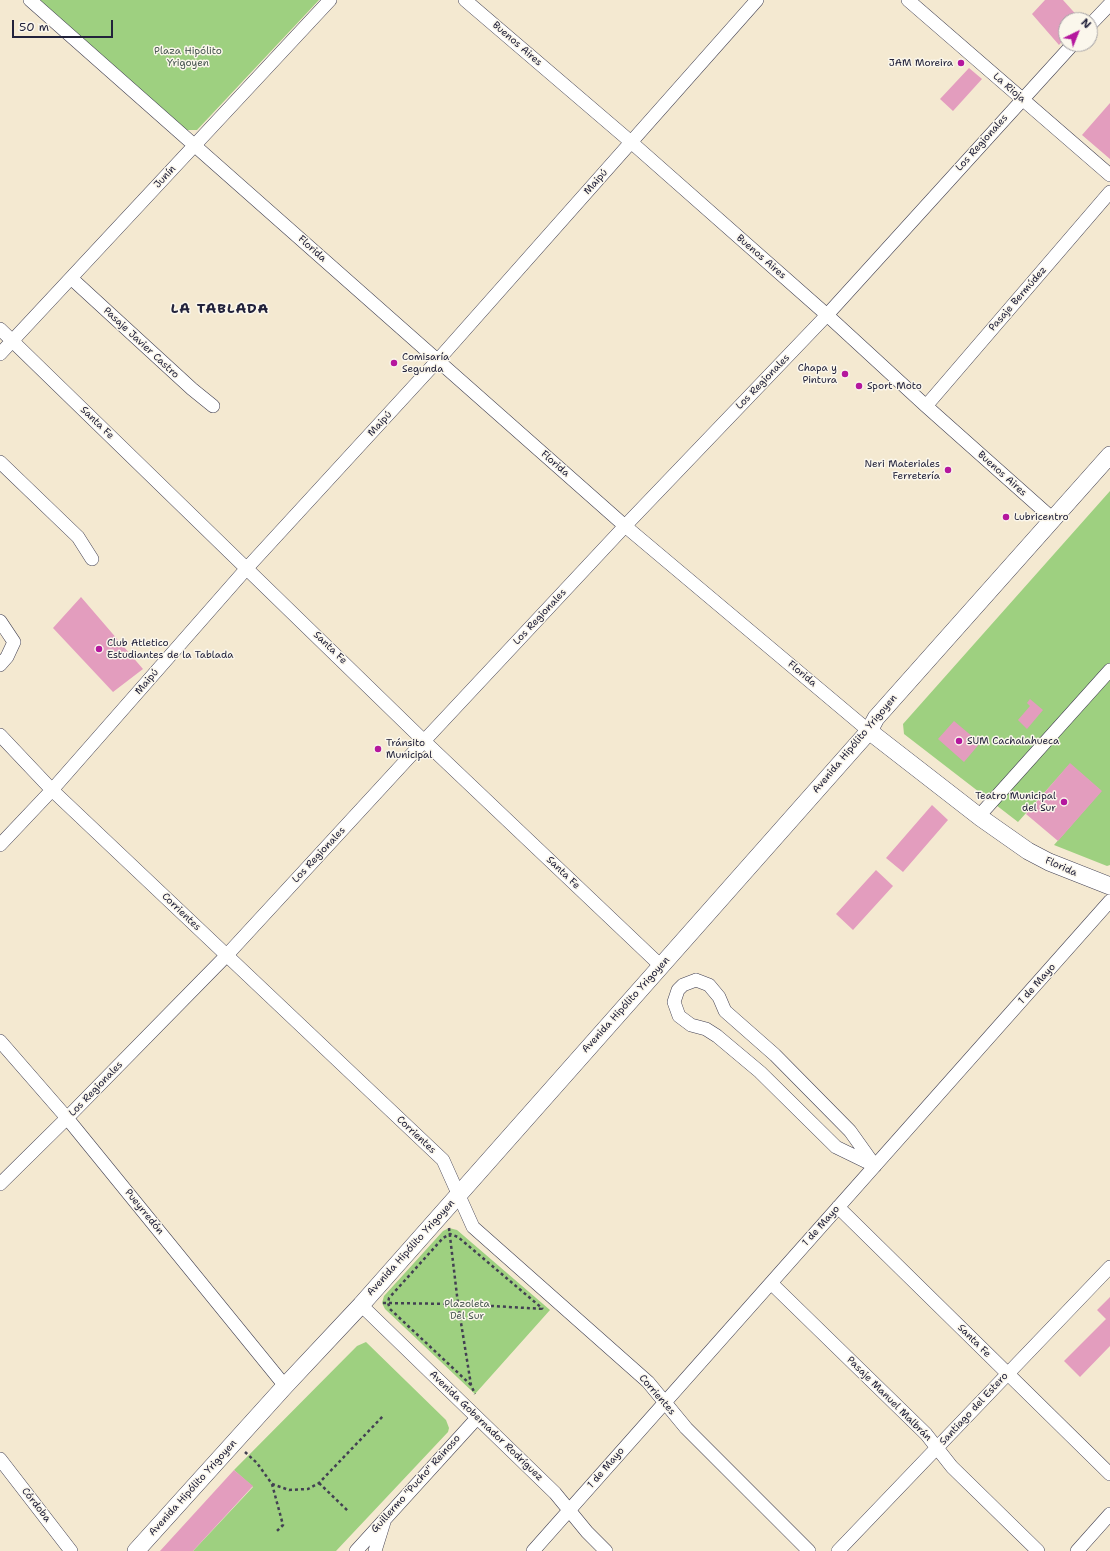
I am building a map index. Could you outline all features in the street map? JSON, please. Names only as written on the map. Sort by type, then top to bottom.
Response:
[{"type":"main road","name":"Avenida Hipólito Yrigoyen","points":[[136,1551],[458,1195],[869,731],[876,718],[1110,455]]},
{"type":"main road","name":"Florida","points":[[869,731],[979,816],[1028,851],[1049,862],[1110,886]]},
{"type":"street","name":"Florida","points":[[30,0],[625,526],[869,731]]},
{"type":"street","name":"Junín","points":[[0,354],[330,0]]},
{"type":"street","name":"Buenos Aires","points":[[465,0],[631,142],[827,315],[926,406],[1053,519]]},
{"type":"street","name":"Maipú","points":[[0,845],[52,790],[247,568],[438,360],[757,0]]},
{"type":"street","name":"La Rioja","points":[[908,0],[1110,175]]},
{"type":"street","points":[[1098,17],[1110,4]]},
{"type":"street","name":"Los Regionales","points":[[0,1184],[226,956],[424,740],[625,526],[827,315],[1066,52]]},
{"type":"street","name":"Pasaje Bermúdez","points":[[926,406],[1110,192]]},
{"type":"street","name":"Pasaje Javier Castro","points":[[71,278],[192,389],[213,406]]},
{"type":"street","name":"Santa Fe","points":[[0,329],[424,740],[661,966]]},
{"type":"street","points":[[0,462],[78,537],[92,559]]},
{"type":"street","points":[[0,621],[14,642],[7,656],[0,665]]},
{"type":"street","points":[[979,816],[1110,670]]},
{"type":"street","name":"Corrientes","points":[[0,735],[52,790],[443,1160],[473,1226],[648,1382],[686,1428],[809,1551]]},
{"type":"street","name":"1 de Mayo","points":[[533,1551],[1110,902]]},
{"type":"street","points":[[696,980],[709,985],[719,998],[725,1012],[775,1055],[850,1130],[875,1166],[836,1147],[760,1072],[717,1036],[706,1029],[691,1025],[679,1016],[674,1002],[678,990],[683,985],[696,980]]},
{"type":"street","name":"Pueyrredón","points":[[0,1041],[67,1118],[285,1386]]},
{"type":"street","name":"Santa Fe","points":[[838,1207],[1110,1474]]},
{"type":"street","name":"Santiago del Estero","points":[[838,1551],[1110,1267]]},
{"type":"street","name":"Pasaje Manuel Malbrán","points":[[771,1283],[926,1434],[952,1467],[1038,1551]]},
{"type":"street","name":"Avenida Gobernador Rodríguez","points":[[360,1305],[555,1493],[587,1532],[606,1551]]},
{"type":"street","name":"Guillermo \"Pucho\" Reinoso","points":[[356,1551],[477,1418]]},
{"type":"street","name":"Córdoba","points":[[0,1459],[72,1551]]},
{"type":"street","points":[[1077,1551],[1110,1514]]},
{"type":"street","points":[[375,1551],[386,1518]]},
{"type":"path","points":[[451,1222],[449,1228],[458,1304],[471,1385],[475,1394]]},
{"type":"path","points":[[471,1385],[390,1309],[388,1303],[394,1292],[443,1238],[450,1234],[458,1236],[543,1309]]},
{"type":"path","points":[[360,1305],[388,1303],[458,1304],[550,1310]]},
{"type":"path","points":[[272,1484],[289,1490],[308,1489],[319,1483],[384,1415]]},
{"type":"path","points":[[234,1442],[256,1463],[272,1484],[283,1525],[276,1532]]},
{"type":"path","points":[[319,1483],[348,1511]]},
{"type":"green space","name":"Plaza Hipólito Yrigoyen","points":[[39,0],[319,0],[197,130],[186,130]]},
{"type":"green space","points":[[1110,491],[1110,865],[1107,866],[1054,845],[1101,791],[1070,764],[1018,822],[904,734],[903,724]]},
{"type":"green space","name":"Plazoleta Del Sur","points":[[449,1228],[457,1230],[550,1310],[475,1394],[385,1309],[382,1303],[384,1296],[443,1231]]},
{"type":"green space","points":[[366,1342],[446,1420],[449,1428],[448,1432],[336,1551],[193,1551],[253,1487],[234,1470],[357,1346]]},
{"type":"building","points":[[1045,0],[1063,0],[1074,12],[1058,12],[1058,44],[1032,14]]},
{"type":"building","points":[[969,68],[982,79],[953,111],[940,99]]},
{"type":"building","points":[[1110,103],[1110,159],[1082,135]]},
{"type":"building","name":"Club Atletico Estudiantes de la Tablada","points":[[81,597],[143,669],[113,692],[53,628]]},
{"type":"building","points":[[1030,699],[1043,710],[1027,729],[1018,720],[1030,706],[1027,703]]},
{"type":"building","name":"SUM Cachalahueca","points":[[954,721],[980,743],[964,762],[938,739]]},
{"type":"building","name":"Teatro Municipal del Sur","points":[[1070,763],[1102,791],[1058,841],[1026,814]]},
{"type":"building","points":[[932,805],[948,820],[903,872],[886,858]]},
{"type":"building","points":[[876,870],[893,886],[853,930],[836,914]]},
{"type":"building","points":[[1110,1297],[1110,1346],[1080,1377],[1064,1361],[1106,1319],[1097,1310]]},
{"type":"building","points":[[234,1470],[253,1486],[193,1551],[160,1551]]},
{"type":"place","name":"JAM Moreira","points":[[961,63]]},
{"type":"place","name":"Comisaría Segunda","points":[[394,363]]},
{"type":"place","name":"Chapa y Pintura","points":[[845,374]]},
{"type":"place","name":"Sport Moto","points":[[859,386]]},
{"type":"place","name":"Neri Materiales Ferretería","points":[[948,470]]},
{"type":"place","name":"Lubricentro","points":[[1006,517]]},
{"type":"place","name":"Club Atletico Estudiantes de la Tablada","points":[[99,649]]},
{"type":"place","name":"SUM Cachalahueca","points":[[959,741]]},
{"type":"place","name":"Tránsito Municipal","points":[[378,749]]},
{"type":"place","name":"Teatro Municipal del Sur","points":[[1064,802]]},
{"type":"district","name":"LA TABLADA","points":[[220,309]]}]
